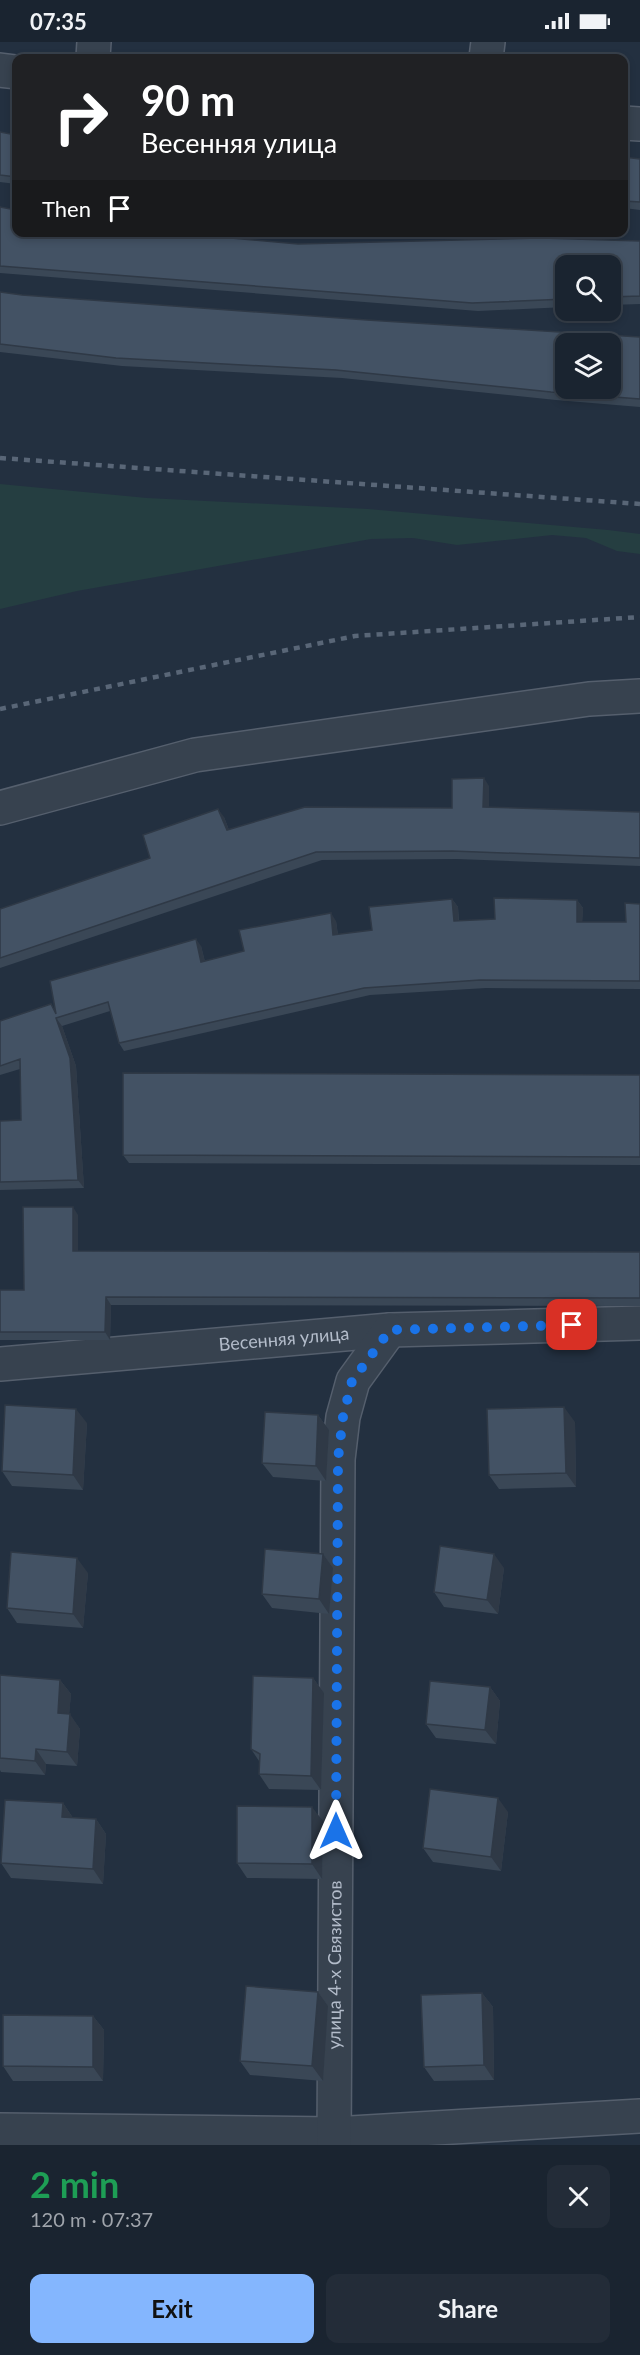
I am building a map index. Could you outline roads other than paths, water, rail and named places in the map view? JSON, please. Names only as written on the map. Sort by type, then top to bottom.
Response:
[{"type":"street","points":[[0,808],[195,755],[589,699],[640,696]]},
{"type":"street","name":"Весенняя улица","points":[[0,1364],[390,1330],[640,1323]]},
{"type":"street","name":"улица 4-х Связистов","points":[[334,2139],[338,1459],[343,1417],[352,1381],[390,1330]]},
{"type":"street","points":[[0,2130],[334,2139],[640,2116]]},
{"type":"railway","points":[[0,458],[640,504]]},
{"type":"railway","points":[[0,709],[355,636],[640,617]]}]
